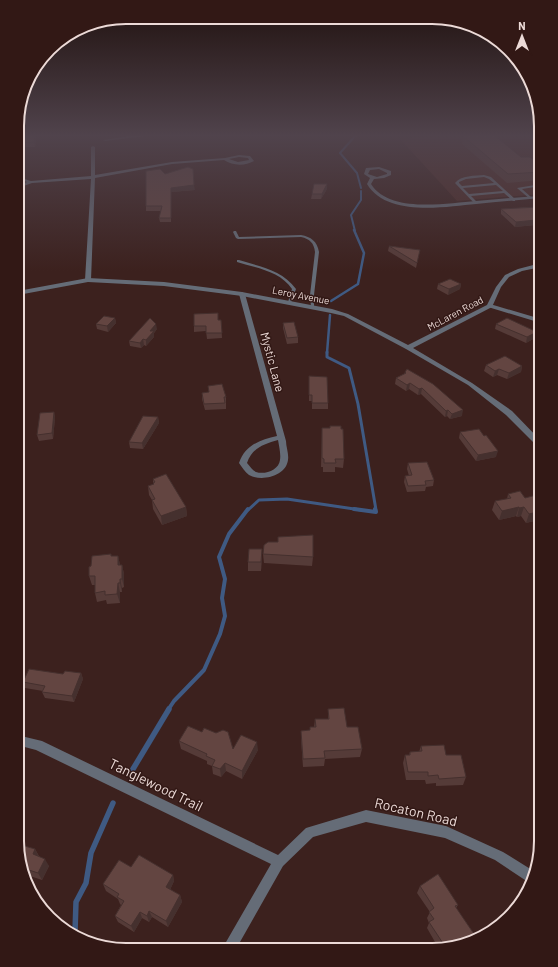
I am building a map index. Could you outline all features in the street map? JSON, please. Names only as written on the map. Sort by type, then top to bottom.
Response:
[{"type":"street","points":[[25,180],[31,182]]},
{"type":"street","points":[[24,185],[31,182],[60,180]]},
{"type":"street","points":[[88,280],[93,180]]},
{"type":"street","points":[[372,180],[369,184],[371,190],[392,201],[424,207],[534,198]]},
{"type":"street","name":"McLaren Road","points":[[408,348],[490,306],[496,289],[506,275],[521,269],[534,266]]},
{"type":"street","name":"Leroy Avenue","points":[[24,292],[88,280],[164,284],[290,302],[346,315],[408,348],[470,384],[510,413],[534,438]]},
{"type":"street","name":"Mystic Lane","points":[[242,294],[281,437],[284,461],[280,468],[273,473],[262,475],[253,474],[248,470],[243,463],[245,455],[260,443],[281,437]]},
{"type":"street","points":[[490,306],[534,318]]},
{"type":"street","name":"Tanglewood Trail","points":[[24,742],[38,745],[279,862]]},
{"type":"street","name":"Rocaton Road","points":[[232,943],[279,862],[310,832],[366,816],[446,832],[499,856],[528,875]]},
{"type":"lane","points":[[460,180],[457,183],[476,203]]},
{"type":"lane","points":[[492,180],[514,200]]},
{"type":"lane","points":[[461,187],[497,184]]},
{"type":"lane","points":[[530,198],[519,188],[534,186]]},
{"type":"lane","points":[[468,195],[505,192]]},
{"type":"lane","points":[[235,232],[238,238],[301,236],[310,238],[317,246],[312,295],[313,307]]},
{"type":"lane","points":[[238,261],[271,272],[288,280],[294,289],[290,302]]},
{"type":"shaded area","points":[[438,180],[534,180],[534,195],[457,201]]},
{"type":"building","points":[[146,180],[194,180],[194,185],[171,188],[171,218],[159,218],[162,206],[146,206]]},
{"type":"building","points":[[314,184],[327,184],[322,194],[312,194]]},
{"type":"building","points":[[534,207],[534,220],[516,222],[501,209]]},
{"type":"building","points":[[389,246],[420,250],[417,263]]},
{"type":"building","points":[[450,279],[461,284],[449,289],[438,284]]},
{"type":"building","points":[[218,313],[218,320],[221,320],[222,333],[206,333],[206,326],[194,326],[194,314]]},
{"type":"building","points":[[104,316],[115,318],[107,326],[96,324]]},
{"type":"building","points":[[150,318],[156,324],[150,331],[154,331],[146,340],[143,339],[140,343],[129,341]]},
{"type":"building","points":[[507,318],[534,331],[534,334],[527,337],[496,324]]},
{"type":"building","points":[[294,322],[298,337],[287,338],[283,323]]},
{"type":"building","points":[[505,356],[522,366],[509,373],[499,369],[495,371],[486,365]]},
{"type":"building","points":[[407,369],[433,384],[463,410],[452,414],[448,410],[446,411],[422,388],[419,389],[410,383],[407,385],[396,378],[406,373],[405,372]]},
{"type":"building","points":[[309,376],[327,377],[328,403],[312,403],[312,395],[309,395]]},
{"type":"building","points":[[222,384],[226,397],[224,397],[225,403],[204,404],[202,393],[209,392],[208,386]]},
{"type":"building","points":[[54,412],[52,433],[37,435],[40,413]]},
{"type":"building","points":[[143,416],[158,417],[142,443],[129,442]]},
{"type":"building","points":[[330,426],[341,426],[341,429],[343,429],[344,459],[335,459],[336,463],[324,463],[324,459],[322,458],[322,428],[330,428]]},
{"type":"building","points":[[479,429],[484,436],[486,435],[498,451],[478,455],[460,432]]},
{"type":"building","points":[[427,462],[434,480],[425,481],[426,485],[408,486],[405,476],[412,475],[408,463]]},
{"type":"building","points":[[166,474],[186,507],[161,516],[152,500],[155,499],[148,486],[154,484],[153,483],[155,482],[153,479]]},
{"type":"building","points":[[520,491],[525,498],[534,496],[534,513],[529,514],[524,507],[502,511],[495,501],[511,498],[508,494]]},
{"type":"building","points":[[313,535],[313,557],[263,554],[264,545],[268,542],[278,542],[278,537]]},
{"type":"building","points":[[249,549],[262,549],[261,562],[248,562]]},
{"type":"building","points":[[111,554],[111,556],[118,556],[118,565],[122,565],[122,579],[120,579],[120,583],[118,583],[117,594],[105,595],[105,591],[95,593],[95,576],[89,576],[89,567],[91,566],[92,556]]},
{"type":"building","points":[[29,669],[63,674],[65,671],[81,673],[72,696],[42,692],[45,686],[24,682]]},
{"type":"building","points":[[344,708],[347,727],[358,727],[362,749],[324,751],[325,758],[303,759],[301,731],[310,730],[310,727],[316,727],[315,719],[329,719],[328,709]]},
{"type":"building","points":[[188,726],[202,732],[204,728],[216,733],[223,730],[228,732],[233,749],[241,735],[257,742],[242,771],[225,763],[220,769],[212,766],[215,760],[206,756],[207,754],[179,741]]},
{"type":"building","points":[[444,745],[446,755],[461,755],[466,777],[439,779],[438,775],[428,776],[428,772],[408,772],[405,755],[410,755],[410,752],[422,751],[421,746]]},
{"type":"building","points":[[24,846],[35,849],[33,854],[45,859],[38,873],[28,870]]},
{"type":"building","points":[[139,855],[173,875],[166,887],[180,895],[166,921],[149,911],[147,916],[140,912],[131,926],[115,916],[124,901],[117,897],[119,894],[103,884],[119,860],[131,867]]},
{"type":"building","points":[[438,874],[458,905],[455,906],[474,934],[458,940],[442,942],[429,922],[434,919],[429,912],[434,908],[420,886]]},
{"type":"waterway","points":[[359,180],[361,188]]},
{"type":"waterway","points":[[355,231],[351,215],[361,200],[361,191]]},
{"type":"waterway","points":[[331,301],[358,284],[364,253],[354,230]]},
{"type":"waterway","points":[[327,353],[330,315]]},
{"type":"waterway","points":[[327,353],[327,357],[349,368],[358,404],[376,510]]},
{"type":"waterway","points":[[248,510],[259,500],[287,499],[357,509]]},
{"type":"waterway","points":[[168,710],[174,701],[204,670],[220,634],[225,616],[222,598],[225,579],[219,557],[229,534],[248,509]]},
{"type":"waterway","points":[[357,509],[376,512],[375,509]]},
{"type":"waterway","points":[[130,774],[169,709]]},
{"type":"waterway","points":[[75,929],[76,902],[86,883],[91,853],[113,803]]}]
